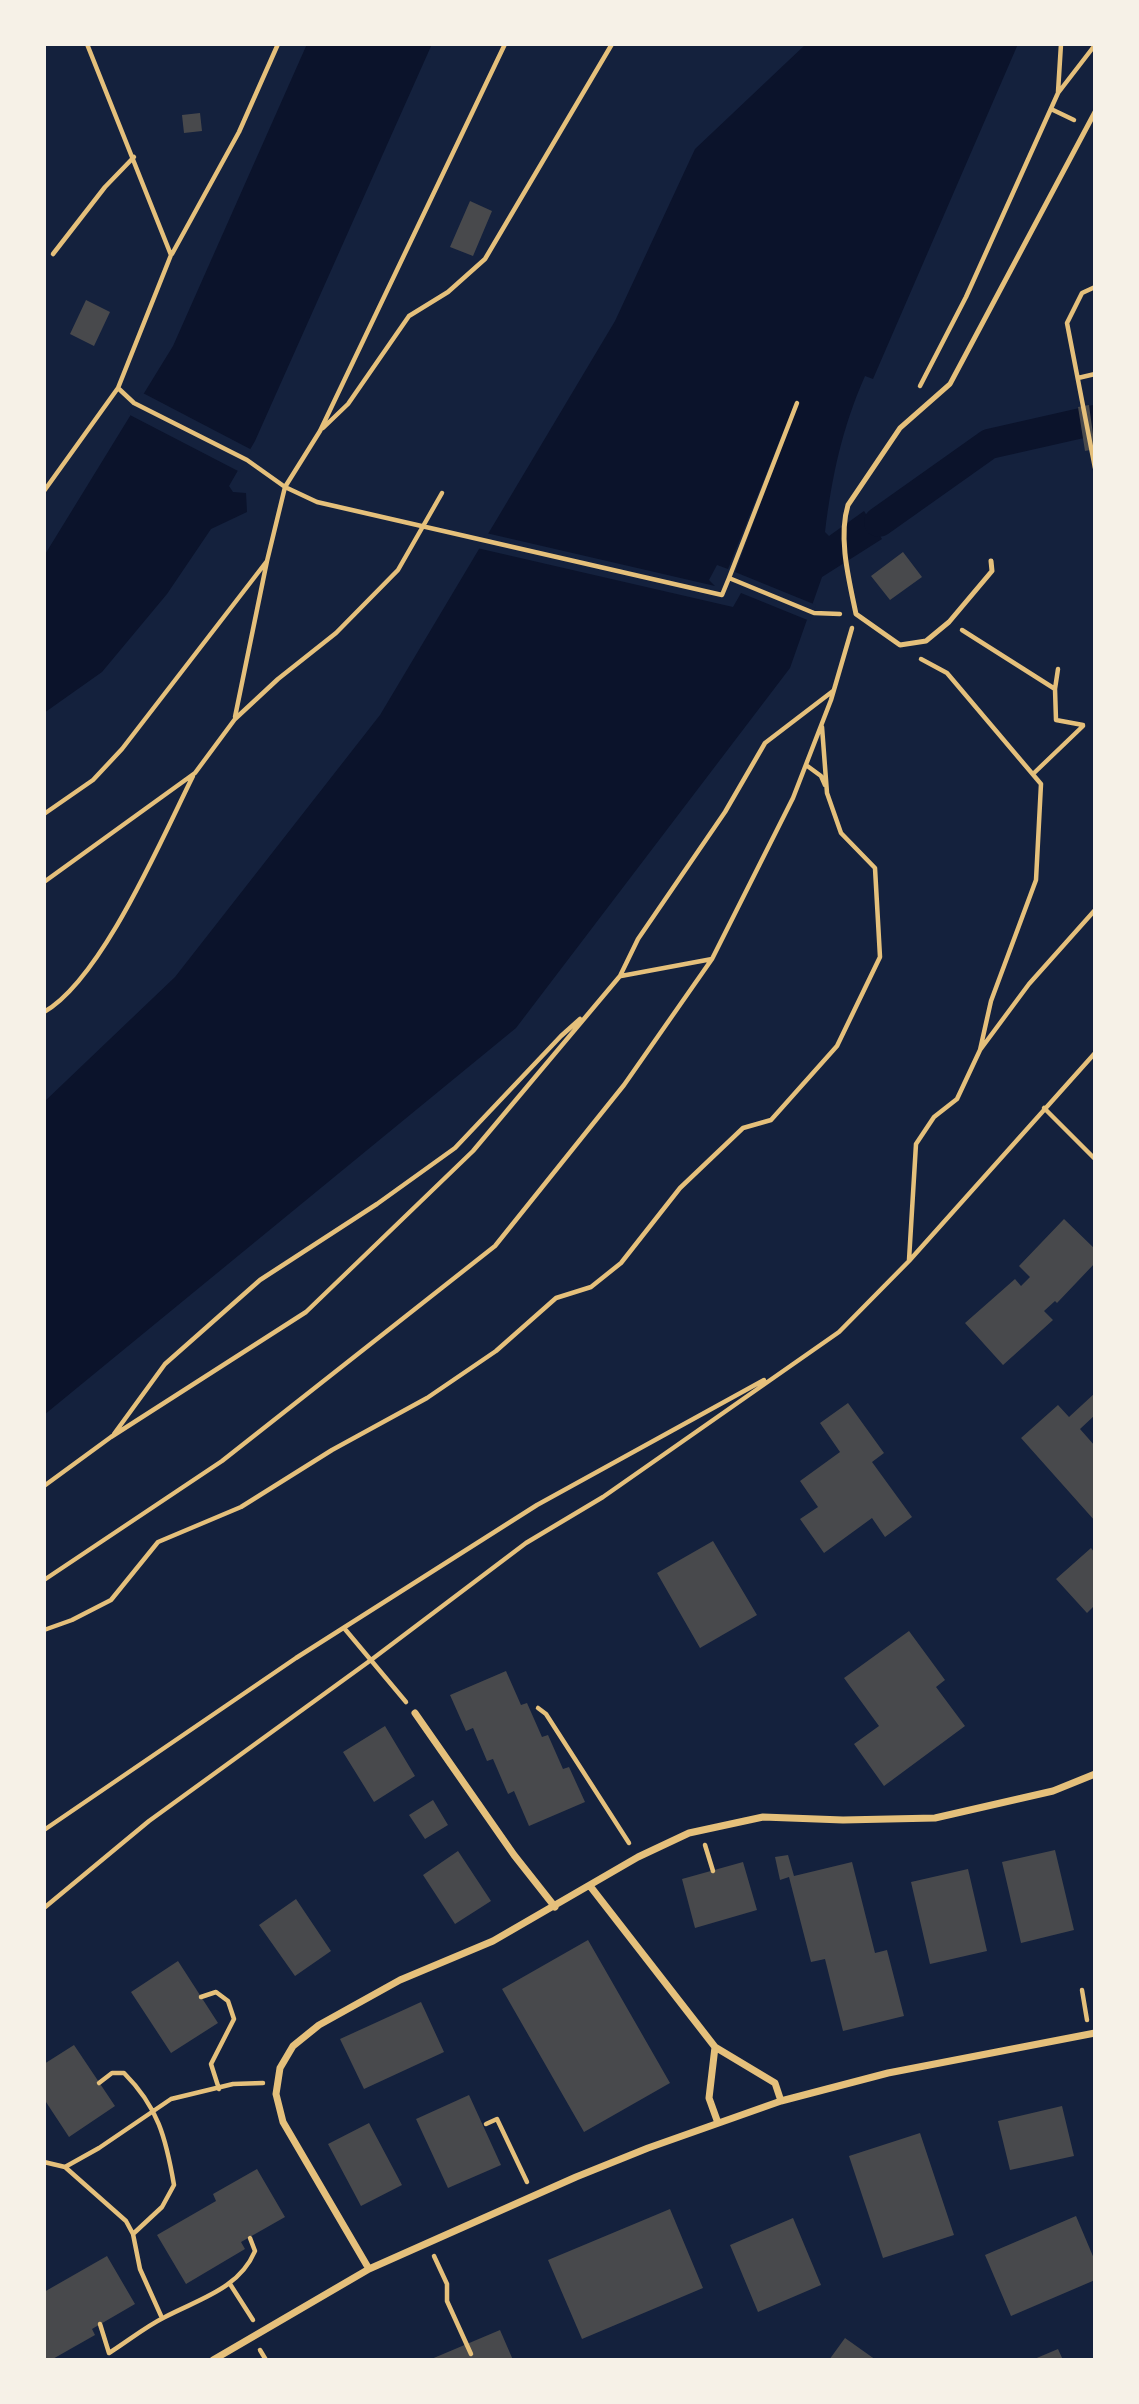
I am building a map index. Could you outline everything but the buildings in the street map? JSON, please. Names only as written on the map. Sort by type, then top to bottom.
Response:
[{"type":"street","points":[[415,1713],[514,1855],[555,1907]]},
{"type":"street","points":[[369,2269],[283,2122],[276,2094],[280,2067],[293,2046],[319,2025],[400,1980],[493,1941],[638,1857],[689,1833],[763,1817],[843,1820],[935,1818],[1053,1791],[1095,1774]]},
{"type":"street","points":[[590,1886],[715,2047],[775,2083],[781,2101]]},
{"type":"street","points":[[213,2360],[369,2269],[534,2195],[718,2123],[781,2101],[888,2073],[1095,2033]]},
{"type":"street","points":[[715,2047],[709,2098],[718,2123]]},
{"type":"lane","points":[[991,561],[992,571],[949,622],[926,641],[900,645],[856,614],[848,577],[844,519],[848,505],[900,428],[950,384],[1095,112]]},
{"type":"path","points":[[87,44],[171,255]]},
{"type":"path","points":[[44,491],[118,388],[171,255],[239,132],[278,44]]},
{"type":"path","points":[[234,719],[285,487],[320,431],[505,44]]},
{"type":"path","points":[[320,431],[348,404],[409,316],[448,292],[485,258],[612,44]]},
{"type":"path","points":[[1058,93],[1061,44]]},
{"type":"path","points":[[923,381],[967,296],[1058,93],[1095,45]]},
{"type":"path","points":[[1051,109],[1087,127]]},
{"type":"path","points":[[53,254],[104,187],[134,157]]},
{"type":"path","points":[[1095,287],[1082,293],[1067,323],[1095,468]]},
{"type":"path","points":[[1078,378],[1095,374]]},
{"type":"path","points":[[118,388],[134,403],[247,460],[285,487],[317,502],[722,595],[797,403]]},
{"type":"path","points":[[44,1012],[62,1001],[123,916],[195,773],[234,719],[278,679],[336,633],[398,570],[442,493]]},
{"type":"path","points":[[44,814],[93,780],[122,749],[267,561]]},
{"type":"path","points":[[44,1580],[222,1461],[495,1246],[624,1086],[712,959],[793,799],[834,691],[856,614],[814,613],[729,579]]},
{"type":"path","points":[[949,622],[1055,689]]},
{"type":"path","points":[[900,645],[947,673],[1041,784],[1036,880],[991,1001],[980,1050]]},
{"type":"path","points":[[1033,774],[1083,725],[1056,720],[1055,689],[1058,669]]},
{"type":"path","points":[[44,1486],[111,1437],[306,1312],[473,1151],[620,976],[638,939],[725,812],[765,743],[834,691]]},
{"type":"path","points":[[822,722],[827,793]]},
{"type":"path","points":[[44,1629],[72,1620],[111,1600],[158,1542],[241,1507],[332,1450],[427,1398],[496,1351],[556,1298],[591,1287],[621,1263],[680,1188],[729,1139],[743,1128],[771,1120],[837,1046],[880,957],[875,869],[841,833],[821,776],[806,765]]},
{"type":"path","points":[[44,882],[195,773]]},
{"type":"path","points":[[909,1261],[916,1144],[934,1116],[957,1100],[980,1050],[1029,984],[1095,910]]},
{"type":"path","points":[[620,976],[712,959]]},
{"type":"path","points":[[111,1437],[165,1364],[260,1280],[377,1204],[455,1147],[561,1035],[590,1011]]},
{"type":"path","points":[[44,1908],[149,1821],[371,1660],[526,1543],[603,1497],[839,1332],[909,1261],[1095,1053]]},
{"type":"path","points":[[1044,1108],[1095,1159]]},
{"type":"path","points":[[44,1830],[344,1628],[537,1505],[787,1368]]},
{"type":"path","points":[[344,1628],[415,1713]]},
{"type":"path","points":[[538,1708],[546,1714],[638,1857]]},
{"type":"path","points":[[705,1844],[713,1871]]},
{"type":"path","points":[[1082,1990],[1084,2001]]},
{"type":"path","points":[[201,1997],[216,1993],[228,2001],[234,2019],[211,2064],[219,2089]]},
{"type":"path","points":[[99,2084],[112,2073],[124,2073],[155,2109],[174,2185],[162,2207],[133,2234]]},
{"type":"path","points":[[65,2167],[99,2148],[171,2099],[233,2084],[276,2082]]},
{"type":"path","points":[[486,2124],[497,2119],[534,2195]]},
{"type":"path","points":[[44,2162],[65,2167],[126,2221],[133,2234],[140,2269],[162,2318]]},
{"type":"path","points":[[109,2353],[162,2318],[230,2284],[250,2263],[255,2251],[250,2238]]},
{"type":"path","points":[[428,2242],[447,2284],[447,2301],[471,2354]]},
{"type":"path","points":[[230,2284],[244,2305]]},
{"type":"path","points":[[100,2324],[113,2360]]},
{"type":"water","points":[[307,44],[432,44],[255,441],[229,486],[233,492],[246,493],[247,512],[211,529],[167,594],[102,672],[44,713],[44,556],[173,346]]},
{"type":"water","points":[[806,44],[1018,44],[873,379],[865,376],[844,433],[825,532],[829,536],[864,511],[882,539],[822,577],[790,668],[516,1028],[44,1415],[44,1102],[175,977],[380,715],[615,321],[695,149]]},
{"type":"pier","points":[[141,392],[252,450],[240,472],[128,414]]},
{"type":"pier","points":[[796,400],[799,401],[735,572],[816,605],[810,621],[741,593],[733,607],[477,548],[486,533],[715,586],[709,580],[717,565],[728,569]]},
{"type":"waterway","points":[[879,522],[989,444],[1095,420]]}]
